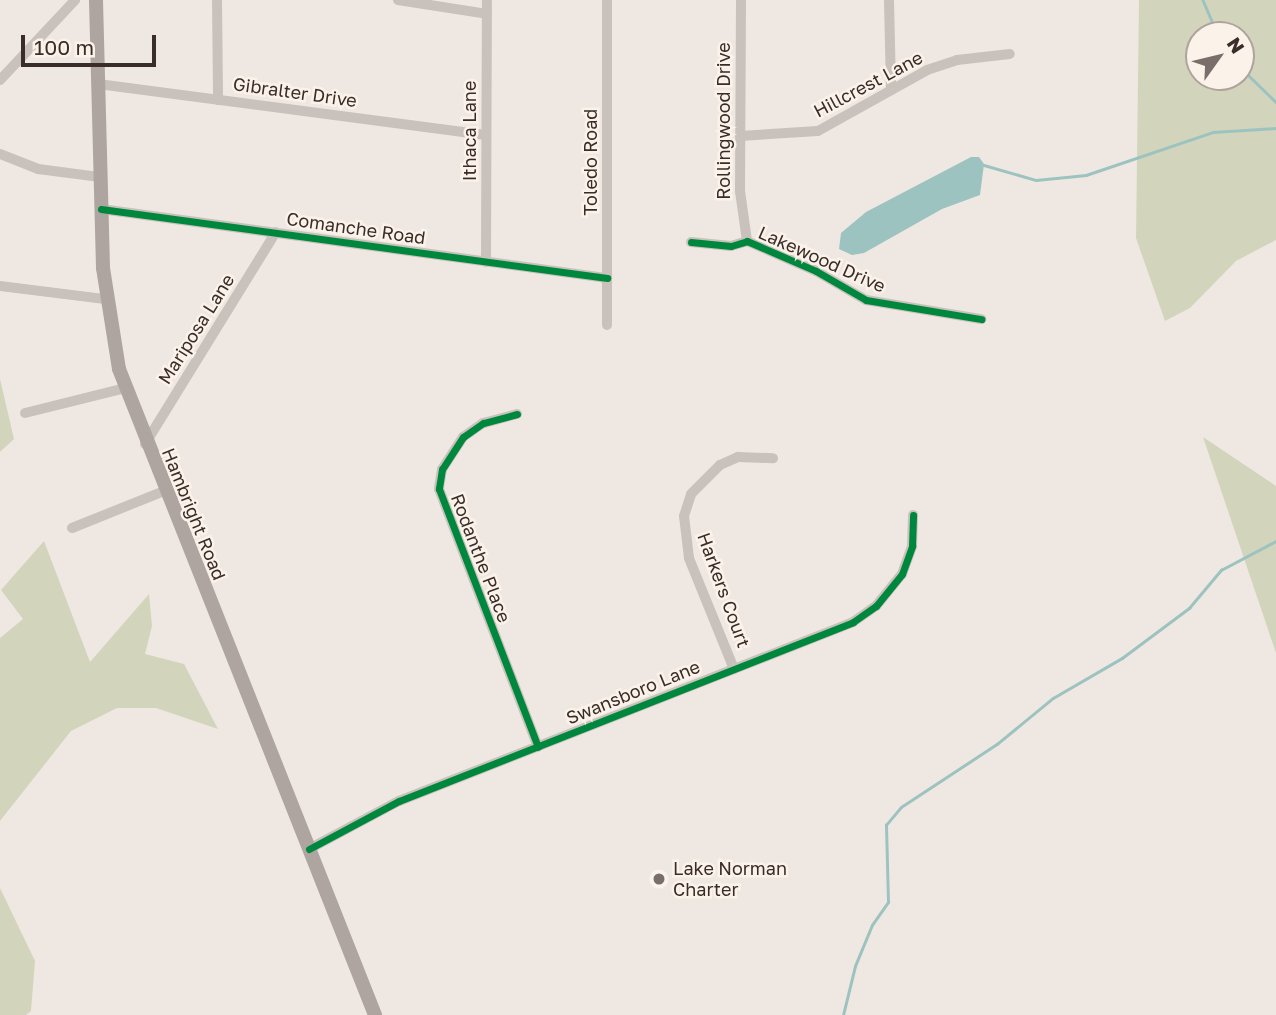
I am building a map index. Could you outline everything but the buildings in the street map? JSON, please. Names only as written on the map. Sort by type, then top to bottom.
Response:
[{"type":"main road","name":"Hambright Road","points":[[96,0],[105,299],[125,388],[145,444],[375,1015]]},
{"type":"street","points":[[0,80],[75,0]]},
{"type":"street","points":[[217,0],[218,100]]},
{"type":"street","points":[[398,0],[487,14]]},
{"type":"street","name":"Ithaca Lane","points":[[486,262],[487,0]]},
{"type":"street","name":"Toledo Road","points":[[607,0],[607,325]]},
{"type":"street","name":"Rollingwood Drive","points":[[741,0],[741,225],[747,242]]},
{"type":"street","points":[[889,0],[891,90]]},
{"type":"street","name":"Hillcrest Lane","points":[[740,136],[818,131],[941,65],[1010,54]]},
{"type":"street","name":"Gibralter Drive","points":[[98,84],[486,135]]},
{"type":"street","points":[[0,154],[38,169],[100,177]]},
{"type":"street","name":"Comanche Road","points":[[101,209],[607,278]]},
{"type":"street","name":"Mariposa Lane","points":[[145,444],[276,232]]},
{"type":"street","name":"Lakewood Drive","points":[[691,242],[732,246],[747,242],[866,300],[981,319]]},
{"type":"street","points":[[0,286],[105,299]]},
{"type":"street","points":[[25,413],[125,388]]},
{"type":"street","name":"Rodanthe Place","points":[[517,414],[483,423],[463,437],[442,469],[439,489],[538,747]]},
{"type":"street","name":"Harkers Court","points":[[734,669],[689,558],[684,516],[699,484],[720,465],[738,457],[773,458]]},
{"type":"street","points":[[72,528],[164,491]]},
{"type":"street","name":"Swansboro Lane","points":[[309,849],[399,801],[853,622],[876,606],[895,585],[908,559],[914,515]]},
{"type":"green space","points":[[1139,0],[1276,0],[1276,240],[1236,261],[1190,308],[1165,321],[1136,238]]},
{"type":"green space","points":[[0,379],[14,439],[0,452]]},
{"type":"green space","points":[[1203,437],[1276,486],[1276,653]]},
{"type":"green space","points":[[44,541],[90,662],[149,594],[152,626],[145,654],[184,664],[218,729],[156,708],[117,708],[71,731],[0,821],[0,638],[23,619],[1,590]]},
{"type":"green space","points":[[0,888],[35,961],[31,1011],[26,1015],[0,1015]]},
{"type":"water","points":[[971,157],[979,157],[984,164],[980,195],[942,209],[864,253],[852,255],[839,249],[841,233],[866,212]]},
{"type":"waterway","points":[[1203,0],[1212,21]]},
{"type":"waterway","points":[[1255,82],[1276,102]]},
{"type":"waterway","points":[[984,165],[1036,180],[1086,175],[1213,132],[1276,128]]},
{"type":"waterway","points":[[843,1015],[855,966],[872,925],[888,902],[886,825],[901,807],[997,744],[1053,698],[1122,658],[1189,608],[1221,570],[1276,541]]},
{"type":"cycle path","points":[[101,209],[607,278]]},
{"type":"cycle path","points":[[691,242],[731,246],[747,241],[816,271],[866,300],[981,319]]},
{"type":"cycle path","points":[[517,414],[483,423],[463,437],[442,469],[439,489],[538,747]]},
{"type":"cycle path","points":[[309,849],[399,801],[853,622],[876,606],[902,574],[912,546],[913,515]]},
{"type":"place","name":"Lake Norman Charter","points":[[659,879]]}]
